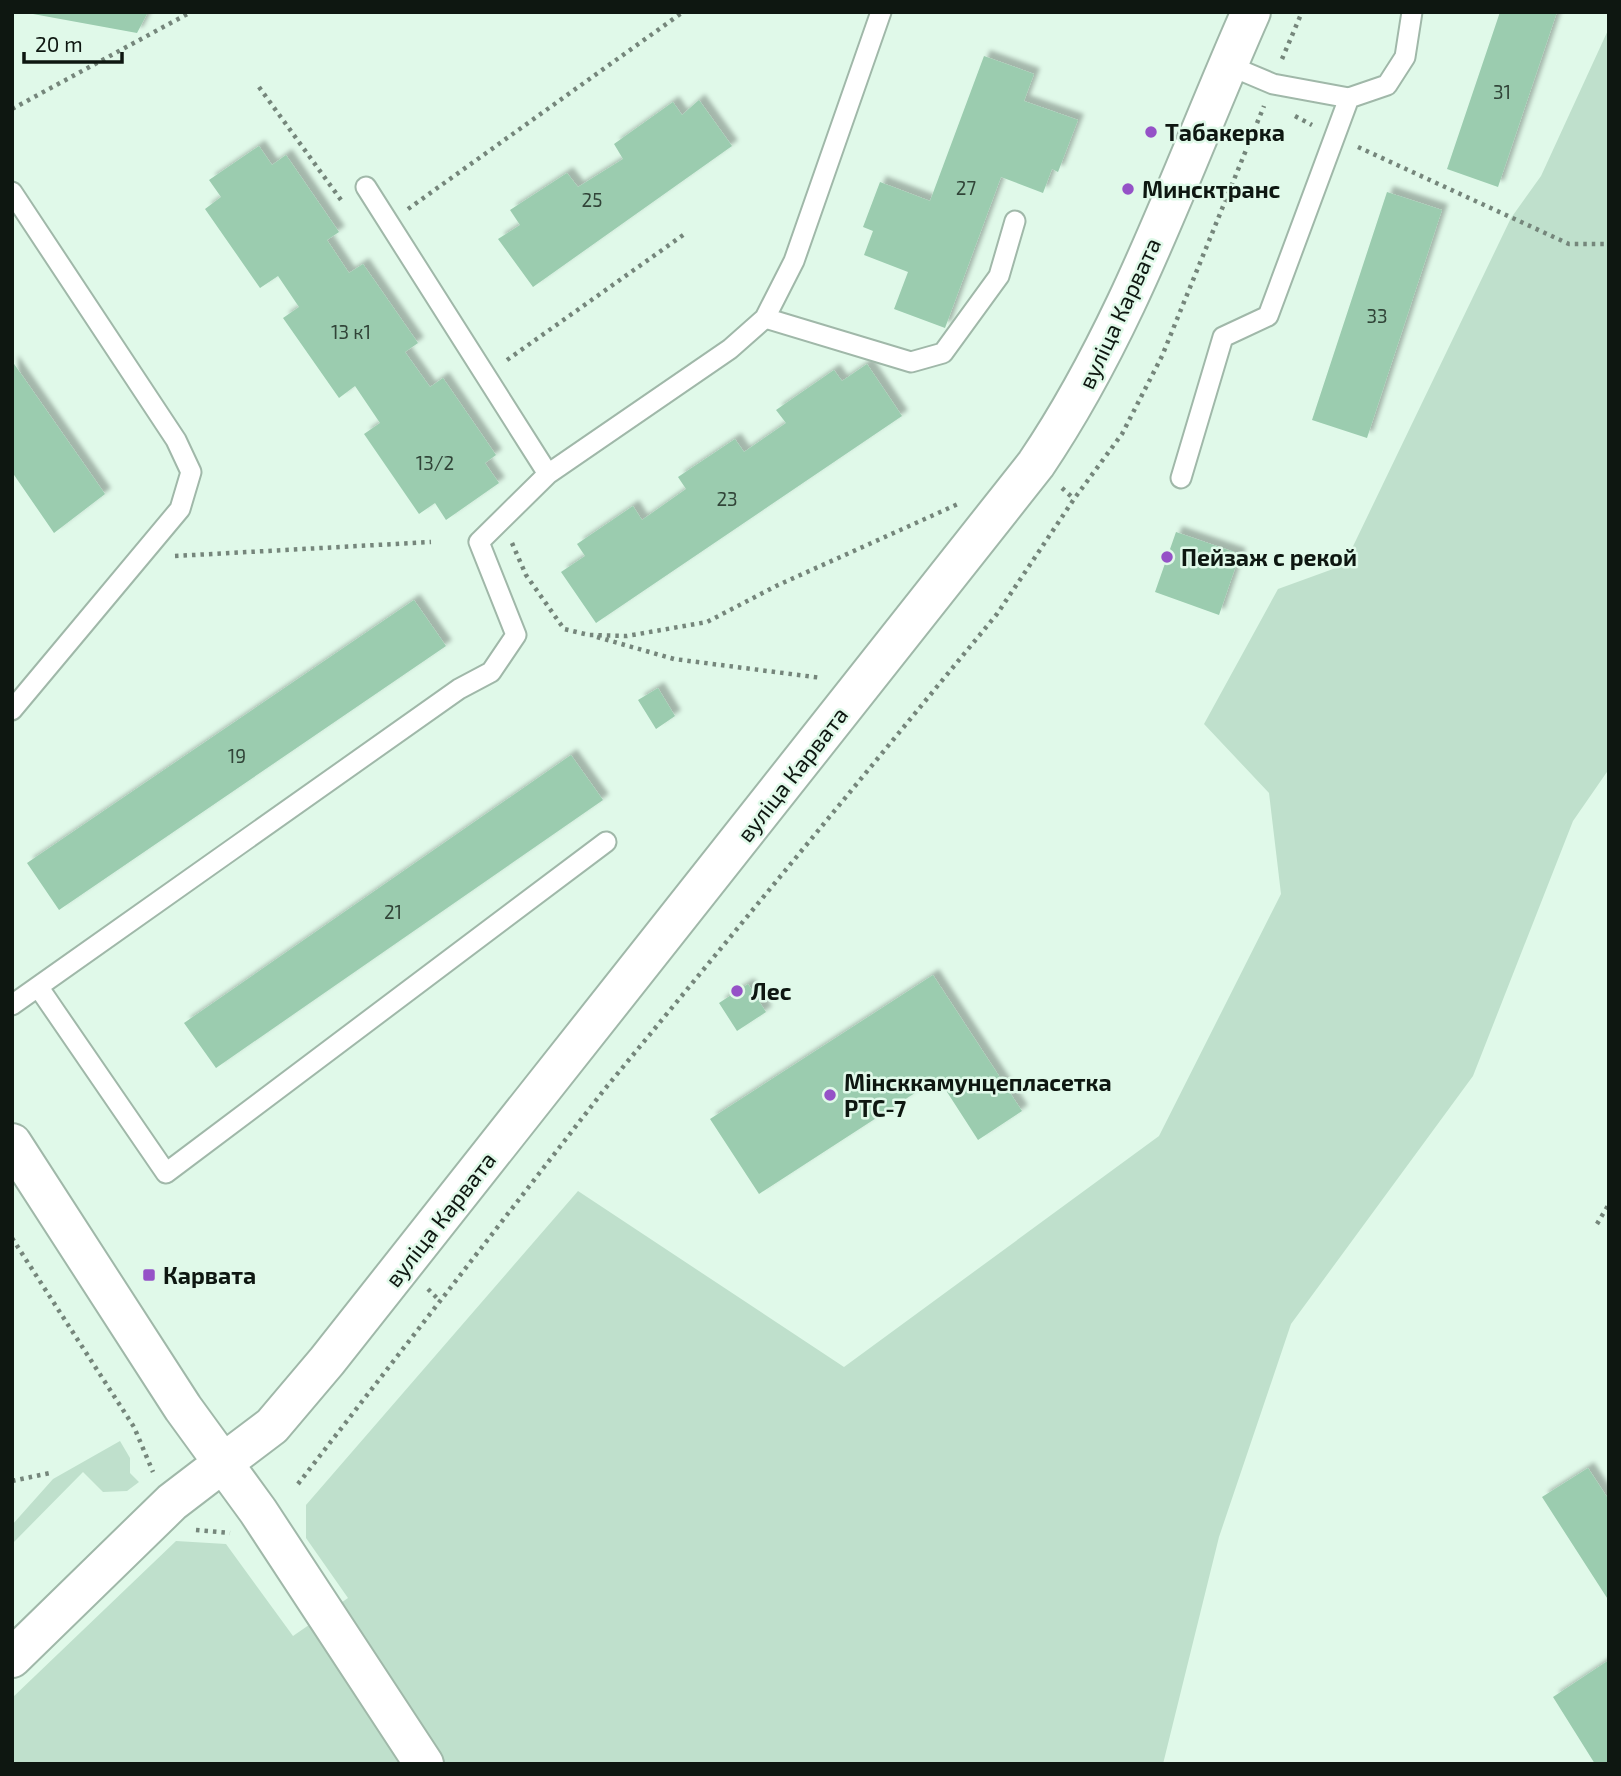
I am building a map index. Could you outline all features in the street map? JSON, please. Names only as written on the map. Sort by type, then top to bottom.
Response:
[{"type":"street","name":"вуліца Карвата","points":[[12,1658],[172,1502],[272,1426],[327,1361],[1036,464],[1072,411],[1137,284],[1251,12]]},
{"type":"street","points":[[12,1143],[183,1408],[258,1511],[424,1764]]},
{"type":"lane","points":[[12,1005],[459,689],[491,672],[516,635],[479,542],[548,474],[730,349],[765,318],[794,261],[881,12]]},
{"type":"lane","points":[[1228,65],[1273,84],[1349,98],[1387,85],[1405,57],[1412,12]]},
{"type":"lane","points":[[1181,478],[1223,337],[1268,316],[1349,98]]},
{"type":"lane","points":[[366,187],[548,474]]},
{"type":"lane","points":[[12,192],[176,440],[191,472],[180,509],[12,710]]},
{"type":"lane","points":[[765,318],[911,362],[943,354],[999,276],[1015,221]]},
{"type":"lane","points":[[38,988],[166,1173],[606,842]]},
{"type":"path","points":[[12,109],[191,12]]},
{"type":"path","points":[[442,183],[683,12]]},
{"type":"path","points":[[1289,113],[1335,137],[1569,244],[1609,244]]},
{"type":"path","points":[[485,375],[686,233]]},
{"type":"path","points":[[589,635],[627,636],[707,622],[776,586],[960,503]]},
{"type":"path","points":[[502,520],[526,575],[564,629],[674,659],[825,678]]},
{"type":"path","points":[[139,558],[431,542]]},
{"type":"path","points":[[1597,1224],[1609,1205]]},
{"type":"path","points":[[12,1238],[134,1427],[154,1474]]},
{"type":"path","points":[[12,1481],[50,1473]]},
{"type":"path","points":[[196,1530],[230,1532]]},
{"type":"green space","points":[[1609,28],[1609,769],[1573,821],[1473,1076],[1291,1324],[1219,1537],[1163,1764],[12,1764],[12,1698],[176,1541],[226,1544],[293,1636],[348,1598],[306,1538],[306,1505],[578,1191],[844,1367],[1159,1136],[1281,894],[1269,793],[1204,724],[1278,589],[1344,565],[1511,218],[1541,176]]},
{"type":"green space","points":[[120,1441],[130,1458],[130,1473],[139,1482],[127,1491],[103,1492],[83,1472],[12,1544],[12,1525],[53,1479]]},
{"type":"building","points":[[22,12],[148,12],[137,33]]},
{"type":"building","points":[[1500,12],[1557,12],[1498,187],[1447,169]]},
{"type":"building","points":[[984,56],[1034,74],[1024,101],[1078,120],[1058,172],[1052,169],[1043,193],[1001,177],[945,328],[894,309],[908,272],[864,255],[873,231],[863,227],[880,182],[930,201]]},
{"type":"building","points":[[699,100],[732,146],[533,287],[498,239],[520,225],[510,210],[567,173],[578,187],[623,159],[614,144],[673,102],[682,115]]},
{"type":"building","points":[[259,146],[272,165],[286,155],[339,232],[327,240],[349,273],[363,264],[418,343],[405,352],[430,387],[443,378],[496,455],[485,463],[499,483],[446,520],[435,503],[419,514],[364,434],[380,423],[355,386],[339,398],[283,318],[299,307],[278,276],[260,288],[205,209],[221,197],[209,180]]},
{"type":"building","points":[[1387,192],[1442,210],[1367,438],[1312,420]]},
{"type":"building","points":[[12,361],[105,494],[54,533],[12,472]]},
{"type":"building","points":[[867,364],[902,416],[596,623],[561,572],[585,556],[577,544],[633,506],[642,520],[686,489],[678,477],[735,439],[744,452],[786,423],[776,410],[834,370],[842,381]]},
{"type":"building","points":[[1176,532],[1240,554],[1219,615],[1155,592]]},
{"type":"building","points":[[414,600],[446,646],[59,910],[27,863]]},
{"type":"building","points":[[658,688],[675,716],[656,729],[638,700]]},
{"type":"building","points":[[571,755],[603,800],[216,1068],[184,1023]]},
{"type":"building","name":"Мінсккамунцепласетка РТС-7","points":[[933,975],[1022,1111],[978,1140],[938,1078],[759,1194],[710,1119]]},
{"type":"building","points":[[748,984],[766,1012],[737,1031],[719,1003]]},
{"type":"building","points":[[1588,1468],[1609,1500],[1609,1601],[1542,1497]]},
{"type":"building","points":[[1609,1660],[1609,1764],[1595,1764],[1553,1697]]},
{"type":"place","name":"Табакерка","points":[[1151,132]]},
{"type":"place","name":"Минсктранс","points":[[1128,189]]},
{"type":"place","name":"Пейзаж с рекой","points":[[1167,557]]},
{"type":"place","name":"Лес","points":[[737,991]]},
{"type":"place","name":"Мінсккамунцепласетка РТС-7","points":[[830,1095]]},
{"type":"place","name":"Карвата","points":[[149,1275]]}]
